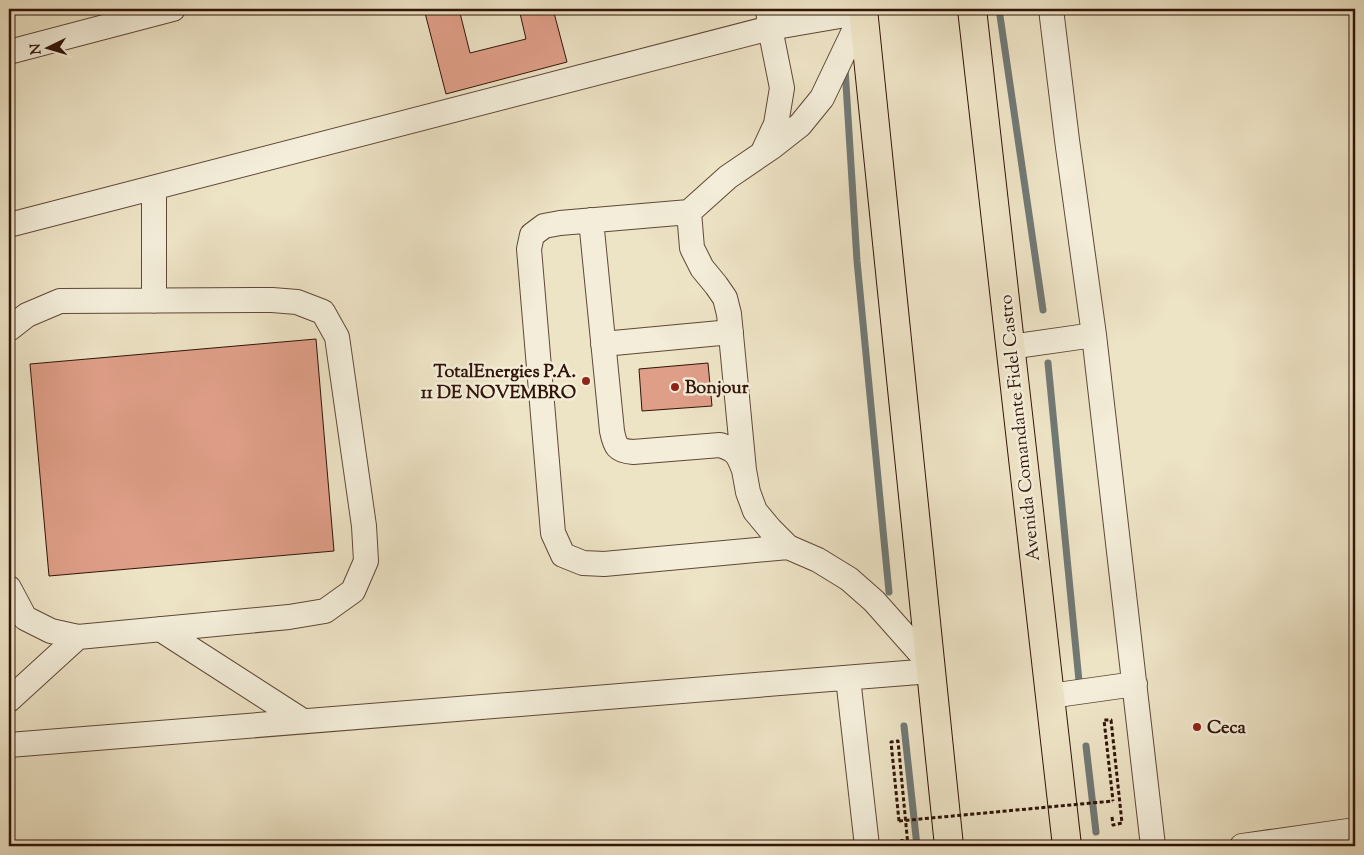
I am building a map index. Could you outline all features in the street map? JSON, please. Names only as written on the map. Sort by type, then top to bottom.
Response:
[{"type":"highway","name":"Avenida Comandante Fidel Castro","points":[[972,9],[1067,846]]},
{"type":"highway","points":[[863,10],[948,846]]},
{"type":"street","points":[[9,52],[173,9]]},
{"type":"street","points":[[1051,9],[1094,335],[1152,846]]},
{"type":"street","points":[[9,225],[154,189],[769,19],[863,10]]},
{"type":"street","points":[[788,547],[604,564],[583,563],[563,555],[553,533],[529,249],[532,235],[544,226],[688,212],[728,177],[800,125],[822,98],[863,10]]},
{"type":"street","points":[[762,154],[776,124],[782,88],[769,19]]},
{"type":"street","points":[[782,88],[791,99],[802,104],[811,106],[822,98]]},
{"type":"street","points":[[154,189],[154,301]]},
{"type":"street","points":[[688,212],[692,248],[702,268],[725,298],[729,314],[744,470],[748,492],[755,512],[788,547],[818,560],[849,578],[874,601],[930,668]]},
{"type":"street","points":[[591,220],[612,431],[617,448],[624,452],[633,452],[720,445],[731,448],[738,454],[744,470]]},
{"type":"street","points":[[9,329],[26,315],[60,301],[280,301],[297,302],[323,312],[337,337],[343,366],[364,526],[366,561],[353,591],[325,611],[289,617],[78,637],[52,631],[24,618],[9,588]]},
{"type":"street","points":[[603,344],[731,332]]},
{"type":"street","points":[[1010,347],[1094,335]]},
{"type":"street","points":[[160,629],[303,721]]},
{"type":"street","points":[[9,700],[78,637]]},
{"type":"street","points":[[9,745],[848,678],[930,668]]},
{"type":"street","points":[[848,678],[868,846]]},
{"type":"street","points":[[1050,696],[1135,684]]},
{"type":"street","points":[[1242,846],[1355,830]]},
{"type":"path","points":[[908,846],[898,741],[891,742],[899,821],[1112,801],[1104,720],[1111,720],[1122,824],[1113,825],[1112,817]]},
{"type":"path","points":[[902,839],[902,846]]},
{"type":"building","points":[[424,9],[459,9],[470,53],[526,39],[519,9],[553,9],[567,62],[446,94]]},
{"type":"building","points":[[316,339],[334,551],[49,576],[30,364]]},
{"type":"building","name":"Bonjour","points":[[708,363],[712,406],[642,411],[639,369]]},
{"type":"waterway","points":[[999,9],[1043,310]]},
{"type":"waterway","points":[[845,68],[857,261],[889,592]]},
{"type":"waterway","points":[[1048,363],[1079,681]]},
{"type":"waterway","points":[[904,726],[917,846]]},
{"type":"waterway","points":[[1086,746],[1096,832]]},
{"type":"place","name":"TotalEnergies P.A. 11 DE NOVEMBRO","points":[[586,381]]},
{"type":"place","name":"Bonjour","points":[[675,387]]},
{"type":"place","name":"Ceca","points":[[1197,727]]}]
